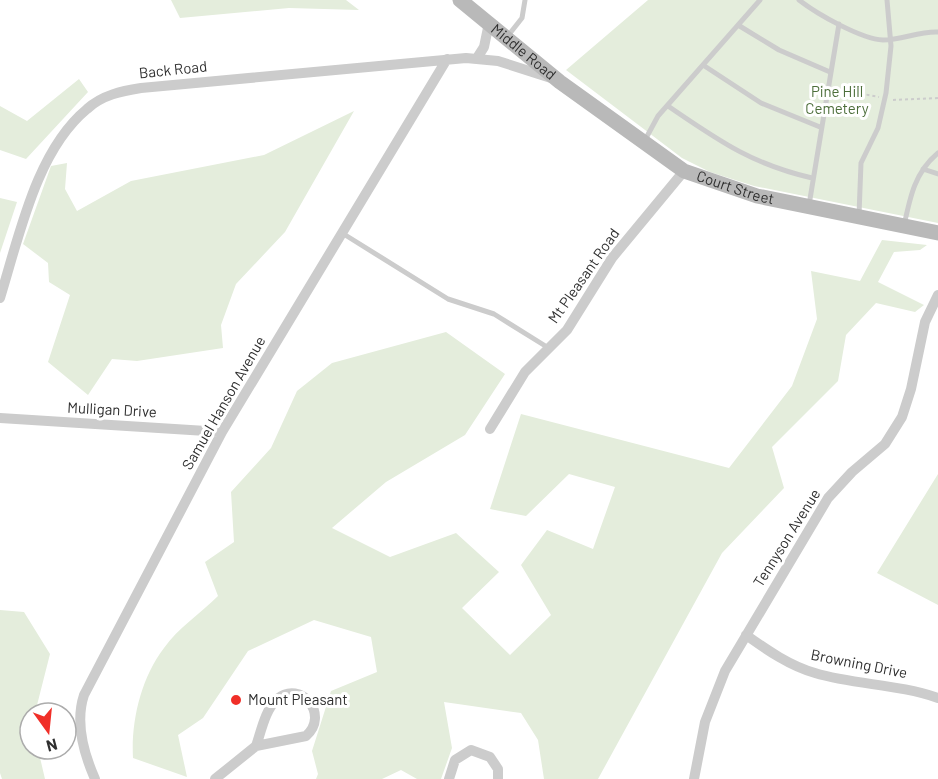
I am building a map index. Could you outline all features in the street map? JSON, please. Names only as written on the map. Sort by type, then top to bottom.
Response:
[{"type":"street","name":"Middle Road","points":[[460,0],[561,82]]},
{"type":"street","points":[[477,58],[484,47],[489,23]]},
{"type":"street","name":"Back Road","points":[[0,298],[52,151],[75,120],[99,100],[141,88],[447,59],[477,58],[507,64],[561,82]]},
{"type":"street","name":"Samuel Hanson Avenue","points":[[95,779],[81,728],[81,705],[84,695],[222,432],[447,59]]},
{"type":"street","name":"Court Street","points":[[561,82],[684,171],[732,189],[938,233]]},
{"type":"street","name":"Mt Pleasant Road","points":[[490,429],[525,372],[547,347],[567,330],[612,258],[684,171]]},
{"type":"street","name":"Tennyson Avenue","points":[[694,779],[711,706],[725,671],[828,498],[852,472],[875,455],[894,431],[907,403],[925,322],[938,295]]},
{"type":"street","name":"Mulligan Drive","points":[[0,418],[222,432]]},
{"type":"street","name":"Browning Drive","points":[[746,635],[789,662],[812,673],[908,689],[938,698]]},
{"type":"street","points":[[215,779],[256,746],[306,736],[312,731],[316,718],[312,704],[306,698],[292,694],[278,699],[268,712],[256,746]]},
{"type":"street","points":[[449,779],[454,760],[471,750],[490,757],[498,769],[498,779]]},
{"type":"lane","points":[[507,37],[522,18],[525,0]]},
{"type":"lane","points":[[643,143],[653,124],[760,0]]},
{"type":"lane","points":[[799,0],[840,24],[870,37],[890,39],[938,32]]},
{"type":"lane","points":[[859,217],[861,163],[878,128],[886,93],[890,39],[887,0]]},
{"type":"lane","points":[[808,207],[820,126],[840,24]]},
{"type":"lane","points":[[738,25],[779,50],[830,72]]},
{"type":"lane","points":[[704,65],[761,103],[820,126]]},
{"type":"lane","points":[[668,106],[739,153],[765,165],[812,178]]},
{"type":"lane","points":[[904,226],[914,184],[923,169],[938,153]]},
{"type":"lane","points":[[923,169],[938,174]]},
{"type":"lane","points":[[342,233],[448,299],[494,314],[547,347]]},
{"type":"green space","points":[[171,0],[346,0],[359,10],[289,8],[180,18]]},
{"type":"green space","name":"Pine Hill Cemetery","points":[[648,0],[938,0],[938,223],[754,186],[710,172],[682,158],[566,70]]},
{"type":"green space","points":[[79,79],[88,92],[26,159],[0,150],[0,106],[27,121]]},
{"type":"green space","points":[[354,111],[285,232],[236,284],[221,325],[223,348],[137,361],[112,359],[88,395],[48,362],[70,295],[49,282],[48,263],[23,244],[51,166],[67,163],[65,189],[77,211],[131,181],[264,155]]},
{"type":"green space","points":[[0,198],[17,202],[0,253]]},
{"type":"green space","points":[[882,240],[927,245],[920,250],[894,252],[878,282],[924,305],[915,312],[876,303],[846,335],[838,381],[772,447],[784,488],[722,553],[598,779],[544,779],[538,740],[521,713],[444,702],[452,748],[441,779],[417,779],[401,770],[382,779],[316,779],[318,774],[312,751],[331,691],[377,672],[371,637],[314,620],[248,651],[203,718],[178,735],[187,777],[133,758],[136,715],[149,673],[170,641],[218,596],[205,562],[234,542],[231,492],[271,448],[297,391],[332,363],[446,332],[505,374],[465,435],[386,482],[332,528],[390,557],[456,533],[499,572],[462,608],[510,655],[551,615],[521,565],[547,530],[593,549],[615,487],[569,474],[526,516],[490,509],[521,414],[729,468],[792,386],[817,319],[811,271],[860,281]]},
{"type":"green space","points":[[938,474],[938,605],[877,573]]},
{"type":"green space","points":[[0,610],[24,612],[50,654],[38,701],[18,701],[18,761],[41,761],[45,779],[2,779],[0,773]]},
{"type":"place","name":"Mount Pleasant","points":[[236,700]]}]
